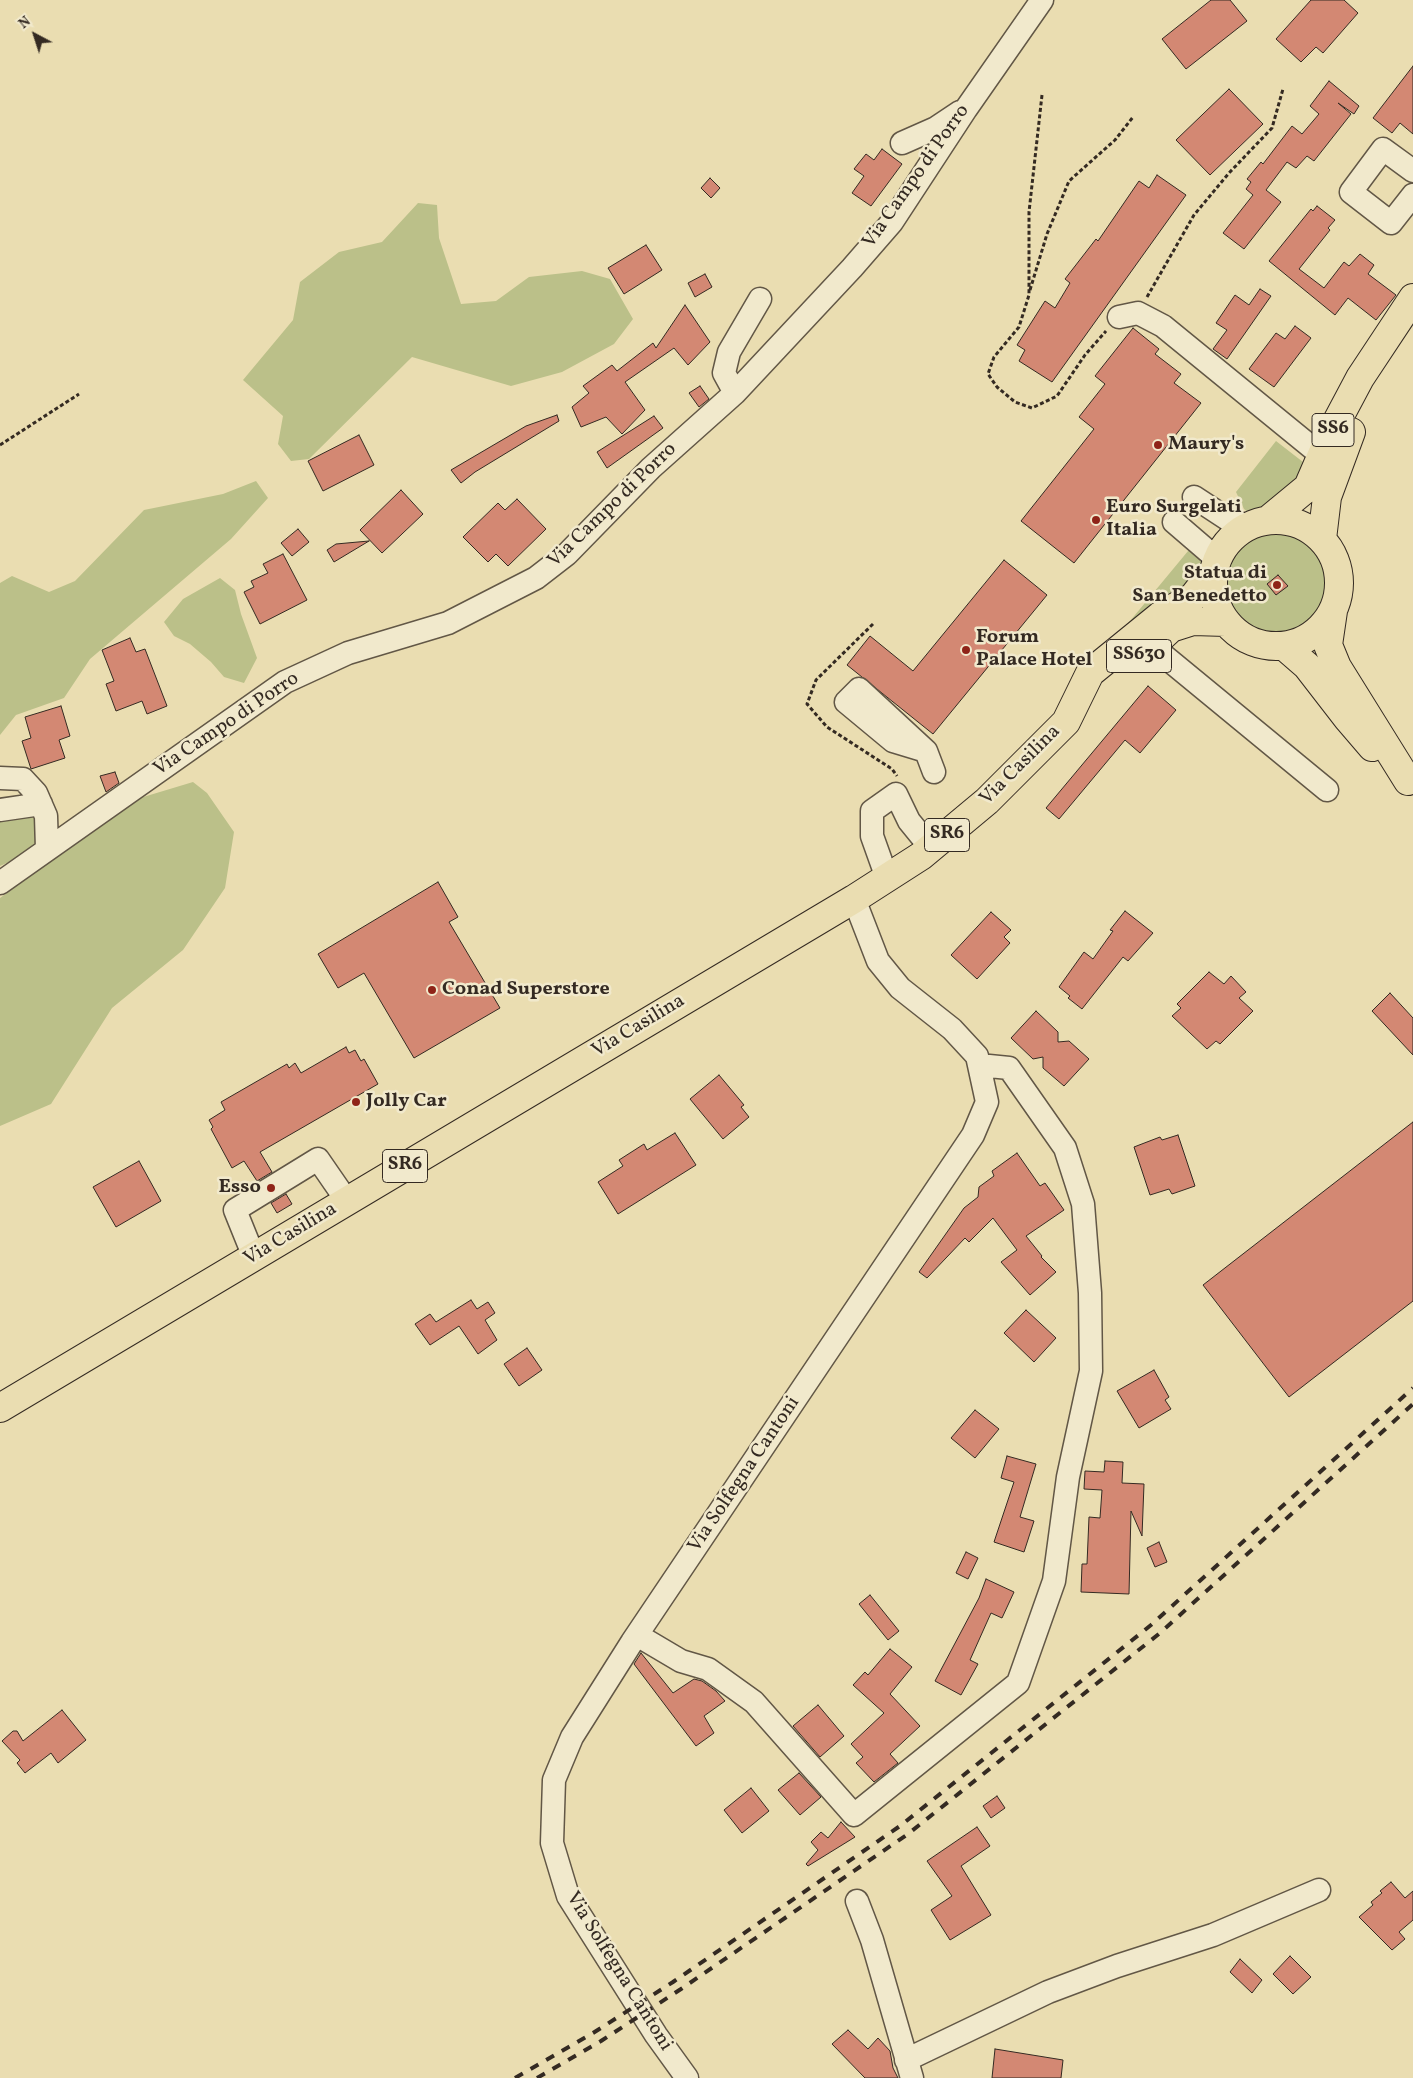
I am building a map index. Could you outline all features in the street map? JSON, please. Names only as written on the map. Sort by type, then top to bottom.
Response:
[{"type":"main road","name":"SS6","points":[[1258,523],[1308,487],[1321,455],[1360,378],[1413,298]]},
{"type":"main road","name":"SS6","points":[[1322,539],[1327,497],[1337,468],[1376,377],[1391,331]]},
{"type":"main road","points":[[1333,611],[1321,628],[1304,640],[1284,646],[1268,646],[1252,642],[1238,634],[1226,622],[1217,606],[1213,588],[1216,565],[1230,540],[1258,523],[1288,521],[1306,527],[1322,539],[1331,551],[1338,573],[1338,596],[1333,611],[1328,645],[1337,667],[1411,783]]},
{"type":"main road","name":"Via Casilina","points":[[0,1408],[854,899],[931,848],[987,801],[1066,722],[1090,673],[1160,616],[1193,596],[1216,565]]},
{"type":"main road","name":"SS630","points":[[1066,722],[1171,628],[1193,621],[1226,622]]},
{"type":"main road","points":[[1284,646],[1307,666],[1379,755],[1411,783]]},
{"type":"street","name":"Via Campo di Porro","points":[[0,883],[285,682],[348,653],[448,623],[536,578],[567,554],[651,468],[735,393],[852,268],[892,222],[966,109],[1042,0]]},
{"type":"street","points":[[902,143],[936,128],[966,109]]},
{"type":"street","points":[[1410,203],[1391,223],[1351,192],[1384,149],[1413,172]]},
{"type":"street","points":[[735,393],[724,373],[727,359],[760,299]]},
{"type":"street","points":[[1128,315],[1163,326],[1321,455]]},
{"type":"street","points":[[1194,497],[1230,520],[1258,523]]},
{"type":"street","points":[[1174,522],[1216,565]]},
{"type":"street","points":[[1152,646],[1327,790]]},
{"type":"street","points":[[926,751],[934,772]]},
{"type":"street","points":[[0,778],[23,779],[36,793],[46,816],[47,850]]},
{"type":"street","points":[[887,878],[872,836],[872,811],[896,794],[909,821],[931,848]]},
{"type":"street","points":[[0,810],[41,804]]},
{"type":"street","name":"Via Solfegna Cantoni","points":[[687,2078],[656,2035],[568,1896],[552,1843],[554,1780],[572,1737],[638,1635],[973,1135],[987,1102],[977,1056],[952,1029],[900,988],[878,961],[854,899]]},
{"type":"street","points":[[638,1635],[681,1660],[708,1669],[754,1702],[854,1815],[1018,1684],[1054,1581],[1068,1477],[1091,1371],[1090,1292],[1083,1204],[1065,1148],[1009,1068],[979,1065]]},
{"type":"street","points":[[254,1257],[236,1210],[318,1159],[347,1202]]},
{"type":"street","points":[[857,1901],[872,1940],[909,2069],[1048,1992],[1117,1966],[1213,1935],[1319,1890]]},
{"type":"path","points":[[1133,117],[1115,140],[1069,181],[1039,258],[1020,328],[994,357],[988,374],[997,387],[1015,402],[1032,408],[1057,396],[1085,355],[1128,315],[1194,214],[1229,173],[1272,128],[1282,89]]},
{"type":"path","points":[[1029,295],[1029,212],[1042,95]]},
{"type":"path","points":[[0,445],[79,394]]},
{"type":"green space","points":[[418,203],[437,205],[439,238],[461,304],[496,301],[529,277],[582,271],[610,279],[633,319],[614,344],[562,372],[511,386],[412,357],[309,459],[291,461],[278,444],[283,416],[243,380],[293,320],[300,282],[339,252],[382,242]]},
{"type":"green space","points":[[1276,441],[1303,462],[1303,466],[1296,484],[1272,512],[1254,517],[1244,509],[1236,492]]},
{"type":"green space","points":[[256,481],[268,498],[231,539],[90,659],[64,698],[16,715],[0,735],[0,583],[12,576],[49,592],[75,581],[144,510],[223,494]]},
{"type":"green space","points":[[1279,529],[1300,533],[1318,545],[1330,563],[1334,584],[1330,605],[1318,623],[1300,635],[1279,639],[1258,635],[1240,623],[1228,605],[1224,584],[1228,563],[1240,545],[1258,533]]},
{"type":"green space","points":[[1193,545],[1202,552],[1205,573],[1096,662]]},
{"type":"green space","points":[[220,578],[235,590],[241,614],[257,658],[244,683],[224,677],[211,662],[190,644],[174,636],[164,622],[183,599]]},
{"type":"green space","points":[[193,782],[207,793],[234,832],[225,888],[183,950],[112,1008],[51,1104],[0,1126],[0,898],[130,801]]},
{"type":"green space","points":[[0,801],[29,806],[40,833],[31,852],[0,866]]},
{"type":"building","points":[[1211,0],[1230,0],[1247,21],[1186,69],[1162,39]]},
{"type":"building","points":[[1311,0],[1344,0],[1358,13],[1323,53],[1316,47],[1301,62],[1276,39]]},
{"type":"building","points":[[1413,66],[1413,134],[1400,123],[1392,133],[1373,118]]},
{"type":"building","points":[[1329,81],[1359,106],[1354,114],[1338,103],[1351,114],[1314,161],[1307,156],[1296,168],[1287,162],[1266,190],[1281,202],[1244,249],[1223,233],[1253,195],[1246,189],[1251,182],[1247,179],[1261,162],[1263,164],[1292,126],[1302,134],[1319,114],[1310,106]]},
{"type":"building","points":[[1229,89],[1263,124],[1210,175],[1176,140]]},
{"type":"building","points":[[882,149],[902,164],[871,206],[852,193],[864,176],[854,169],[866,154],[874,160]]},
{"type":"building","points":[[1157,175],[1186,195],[1052,382],[1019,361],[1025,350],[1017,345],[1045,301],[1055,308],[1070,283],[1065,279],[1096,239],[1098,241],[1139,181],[1149,188]]},
{"type":"building","points":[[710,178],[720,188],[711,198],[701,188]]},
{"type":"building","points":[[1317,206],[1335,220],[1328,228],[1330,230],[1299,269],[1324,288],[1344,262],[1349,266],[1360,254],[1374,265],[1368,274],[1396,295],[1376,320],[1348,298],[1335,315],[1269,261],[1311,209],[1313,211]]},
{"type":"building","points":[[646,245],[662,270],[624,294],[608,268]]},
{"type":"building","points":[[705,274],[712,287],[695,297],[688,283]]},
{"type":"building","points":[[1260,289],[1271,296],[1227,359],[1213,349],[1227,330],[1216,323],[1235,295],[1249,305]]},
{"type":"building","points":[[685,305],[710,342],[688,365],[674,348],[625,382],[645,410],[622,434],[606,417],[581,427],[572,407],[589,393],[583,386],[612,365],[617,371],[653,343],[656,348]]},
{"type":"building","points":[[1295,326],[1311,338],[1274,387],[1249,369],[1276,333],[1285,339]]},
{"type":"building","points":[[1133,328],[1159,349],[1155,354],[1181,374],[1174,383],[1201,403],[1074,563],[1021,521],[1094,429],[1079,417],[1105,384],[1095,376]]},
{"type":"building","points":[[700,386],[709,399],[699,407],[689,393]]},
{"type":"building","points":[[557,415],[559,421],[475,472],[461,483],[451,470],[526,426]]},
{"type":"building","points":[[654,416],[663,428],[607,468],[597,452]]},
{"type":"building","points":[[359,435],[374,465],[323,491],[308,461]]},
{"type":"building","points":[[401,490],[423,514],[382,553],[360,530]]},
{"type":"building","points":[[517,499],[546,529],[508,566],[496,554],[488,562],[463,537],[498,503],[505,510]]},
{"type":"building","points":[[298,529],[309,542],[292,556],[281,543]]},
{"type":"building","points":[[369,541],[334,562],[327,550],[336,544]]},
{"type":"building","points":[[283,554],[307,600],[260,624],[244,592],[254,587],[251,581],[268,573],[263,564]]},
{"type":"building","name":"Forum Palace Hotel","points":[[1004,560],[1047,595],[933,734],[847,665],[870,636],[913,671]]},
{"type":"building","name":"Statua di San Benedetto","points":[[1278,575],[1288,586],[1276,595],[1267,584]]},
{"type":"building","points":[[130,638],[136,652],[145,649],[167,706],[147,714],[142,701],[116,711],[106,684],[114,681],[102,650]]},
{"type":"building","points":[[1148,686],[1176,710],[1140,753],[1125,740],[1059,819],[1046,808]]},
{"type":"building","points":[[61,706],[70,736],[59,740],[65,758],[31,769],[22,741],[31,738],[25,717]]},
{"type":"building","points":[[115,772],[119,783],[106,792],[100,776]]},
{"type":"building","name":"Conad Superstore","points":[[438,882],[458,917],[449,922],[500,1008],[414,1058],[364,973],[338,988],[318,954]]},
{"type":"building","points":[[1125,911],[1153,933],[1128,961],[1123,957],[1082,1009],[1068,998],[1070,996],[1059,987],[1084,952],[1093,959],[1113,931],[1110,930]]},
{"type":"building","points":[[991,912],[1011,930],[1004,937],[1010,943],[977,979],[951,955]]},
{"type":"building","points":[[1209,972],[1224,984],[1231,976],[1246,992],[1239,998],[1253,1011],[1220,1044],[1216,1041],[1207,1049],[1172,1016],[1181,1008],[1177,1004]]},
{"type":"building","points":[[1390,993],[1413,1018],[1413,1055],[1372,1011]]},
{"type":"building","points":[[1036,1011],[1058,1032],[1058,1042],[1069,1041],[1089,1059],[1064,1086],[1043,1068],[1043,1057],[1033,1059],[1011,1038]]},
{"type":"building","points":[[346,1047],[349,1053],[355,1050],[361,1061],[364,1059],[378,1084],[260,1152],[272,1172],[257,1181],[244,1161],[232,1168],[211,1129],[213,1127],[209,1120],[225,1110],[221,1102],[287,1064],[289,1068],[295,1063],[301,1073]]},
{"type":"building","points":[[719,1075],[744,1105],[741,1107],[749,1117],[723,1139],[690,1099]]},
{"type":"building","points":[[1413,1122],[1413,1301],[1289,1397],[1203,1285]]},
{"type":"building","points":[[675,1133],[696,1165],[618,1214],[598,1182],[623,1166],[619,1160],[644,1144],[647,1150]]},
{"type":"building","points":[[1178,1135],[1195,1186],[1172,1194],[1169,1189],[1150,1195],[1134,1147],[1160,1137],[1162,1140]]},
{"type":"building","points":[[1017,1153],[1040,1186],[1045,1183],[1064,1210],[1026,1236],[1041,1257],[1056,1272],[1030,1295],[1001,1262],[1017,1250],[993,1218],[969,1242],[965,1238],[927,1278],[919,1272],[964,1208],[978,1197],[979,1187],[994,1176],[992,1171]]},
{"type":"building","points":[[139,1161],[161,1201],[116,1227],[93,1187]]},
{"type":"building","points":[[286,1194],[292,1204],[277,1213],[271,1203]]},
{"type":"building","points":[[471,1300],[477,1309],[488,1302],[495,1313],[485,1320],[497,1340],[478,1354],[459,1326],[430,1345],[415,1324],[430,1314],[436,1322]]},
{"type":"building","points":[[1026,1310],[1056,1338],[1034,1362],[1004,1333]]},
{"type":"building","points":[[527,1348],[542,1370],[519,1386],[504,1364]]},
{"type":"building","points":[[1154,1370],[1169,1397],[1165,1400],[1171,1409],[1139,1428],[1117,1391]]},
{"type":"building","points":[[975,1410],[999,1429],[975,1458],[951,1438]]},
{"type":"building","points":[[1007,1456],[1036,1464],[1020,1517],[1034,1521],[1024,1552],[994,1542],[1014,1482],[1001,1478]]},
{"type":"building","points":[[1105,1461],[1123,1462],[1122,1483],[1144,1484],[1142,1536],[1131,1511],[1129,1594],[1081,1592],[1082,1564],[1087,1564],[1089,1517],[1100,1518],[1102,1490],[1084,1489],[1085,1471],[1104,1472]]},
{"type":"building","points":[[1159,1542],[1167,1562],[1155,1567],[1147,1548]]},
{"type":"building","points":[[966,1552],[978,1558],[968,1579],[956,1573]]},
{"type":"building","points":[[986,1579],[1014,1592],[1002,1618],[991,1613],[970,1660],[978,1664],[961,1695],[935,1681],[979,1598]]},
{"type":"building","points":[[870,1595],[899,1631],[888,1640],[859,1604]]},
{"type":"building","points":[[890,1649],[912,1667],[890,1694],[920,1726],[890,1754],[898,1763],[874,1782],[856,1763],[863,1757],[851,1744],[884,1713],[853,1685],[865,1672],[868,1675]]},
{"type":"building","points":[[641,1653],[673,1693],[694,1679],[702,1681],[716,1691],[725,1701],[704,1716],[714,1733],[696,1746],[634,1664]]},
{"type":"building","points":[[818,1705],[844,1736],[820,1757],[793,1726]]},
{"type":"building","points":[[62,1710],[86,1740],[58,1763],[51,1753],[25,1773],[17,1763],[20,1760],[2,1741],[13,1731],[17,1731],[23,1741]]},
{"type":"building","points":[[799,1773],[821,1797],[800,1815],[778,1790]]},
{"type":"building","points":[[751,1788],[769,1811],[742,1833],[724,1810]]},
{"type":"building","points":[[997,1796],[1005,1808],[991,1818],[983,1806]]},
{"type":"building","points":[[841,1822],[855,1837],[808,1866],[806,1864],[818,1850],[811,1842],[821,1832],[828,1838]]},
{"type":"building","points":[[977,1827],[990,1846],[961,1866],[991,1915],[950,1940],[931,1910],[952,1896],[927,1861]]},
{"type":"building","points":[[1391,1882],[1405,1898],[1413,1891],[1413,1920],[1399,1932],[1405,1939],[1392,1950],[1359,1917],[1373,1905],[1371,1902]]},
{"type":"building","points":[[1290,1956],[1311,1977],[1293,1994],[1273,1974]]},
{"type":"building","points":[[1240,1959],[1262,1980],[1252,1993],[1230,1972]]},
{"type":"building","points":[[848,2030],[868,2049],[878,2038],[890,2051],[893,2068],[898,2078],[865,2078],[832,2044]]},
{"type":"building","points":[[995,2049],[1063,2060],[1061,2078],[992,2078]]},
{"type":"railway","points":[[515,2078],[593,2033],[673,1982],[900,1826],[1151,1625],[1413,1388]]},
{"type":"railway","points":[[537,2078],[601,2041],[681,1989],[908,1834],[1160,1633],[1413,1404]]},
{"type":"place","name":"Maury's","points":[[1158,445]]},
{"type":"place","name":"Euro Surgelati Italia","points":[[1096,520]]},
{"type":"place","name":"Statua di San Benedetto","points":[[1277,585]]},
{"type":"place","name":"Forum Palace Hotel","points":[[966,650]]},
{"type":"place","name":"Conad Superstore","points":[[432,990]]},
{"type":"place","name":"Jolly Car","points":[[356,1102]]},
{"type":"place","name":"Esso","points":[[271,1188]]}]
